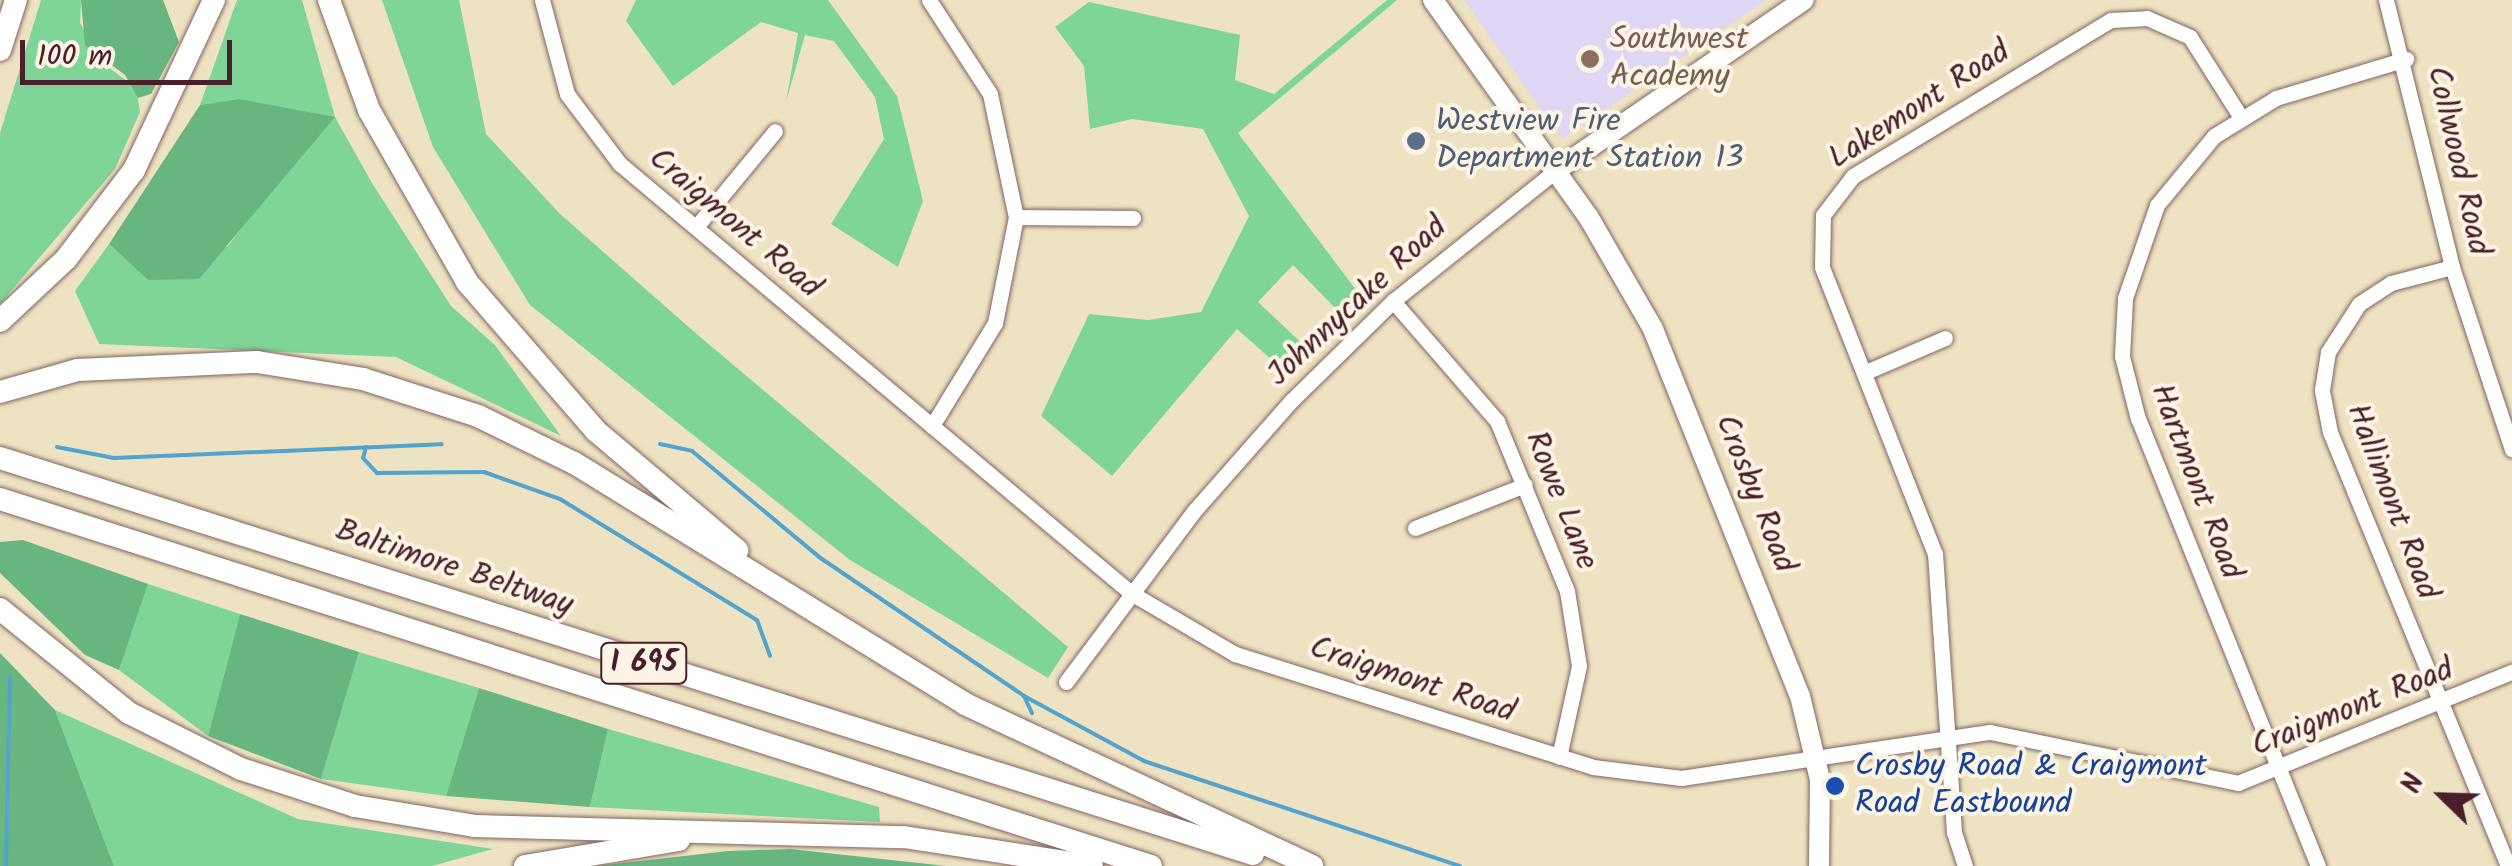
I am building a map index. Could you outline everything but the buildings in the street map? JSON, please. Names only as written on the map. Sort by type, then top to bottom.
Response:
[{"type":"highway","points":[[0,50],[16,0]]},
{"type":"highway","points":[[0,321],[114,200],[186,76],[214,0]]},
{"type":"highway","points":[[329,0],[398,167],[502,329],[625,459],[822,618]]},
{"type":"highway","points":[[0,392],[136,364],[257,362],[413,393],[533,440],[822,618],[1057,751],[1312,866]]},
{"type":"highway","name":"Baltimore Beltway","points":[[0,458],[1290,866]]},
{"type":"highway","name":"I 695","points":[[0,499],[1152,866]]},
{"type":"highway","points":[[0,609],[130,713],[241,770],[355,806],[474,826],[806,832],[1092,866]]},
{"type":"highway","points":[[525,866],[658,842],[806,832]]},
{"type":"main road","name":"Crosby Road","points":[[1433,0],[1555,171],[1653,329],[1780,639],[1814,756],[1819,866]]},
{"type":"main road","name":"Johnnycake Road","points":[[1555,171],[1804,0]]},
{"type":"street","name":"Craigmont Road","points":[[542,0],[554,64],[582,120],[696,228],[1130,593],[1235,654],[1559,756],[1681,778],[1950,733],[2053,739],[2204,783],[2280,771],[2512,672]]},
{"type":"street","points":[[929,0],[990,94],[1016,217],[996,323],[932,426]]},
{"type":"street","name":"Collwood Road","points":[[2386,0],[2406,58],[2452,267],[2512,448]]},
{"type":"street","name":"Lakemont Road","points":[[1965,866],[1954,832],[1935,554],[1818,249],[1822,215],[1853,176],[2093,29],[2130,16],[2190,37],[2240,116]]},
{"type":"street","name":"Hartmont Road","points":[[2318,866],[2138,419],[2122,356],[2130,268],[2157,204],[2192,156],[2240,116],[2406,58]]},
{"type":"street","points":[[696,228],[775,131]]},
{"type":"street","name":"Johnnycake Road","points":[[1066,682],[1130,593],[1236,462],[1393,302],[1555,171]]},
{"type":"street","points":[[1016,217],[1133,218]]},
{"type":"street","name":"Hallimont Road","points":[[2452,267],[2391,283],[2359,304],[2328,352],[2322,391],[2330,432],[2508,866]]},
{"type":"street","name":"Rowe Lane","points":[[1393,302],[1485,404],[1525,485],[1578,638],[1559,756]]},
{"type":"street","points":[[1866,372],[1945,338]]},
{"type":"street","points":[[1415,528],[1525,485]]},
{"type":"shaded area","name":"Southwest Academy","points":[[1464,0],[1766,0],[1562,139]]},
{"type":"green space","points":[[41,0],[81,0],[80,23],[104,64],[136,88],[140,112],[115,169],[0,304],[0,133]]},
{"type":"green space","points":[[81,0],[163,0],[179,42],[151,94],[138,98],[125,75],[85,45]]},
{"type":"green space","points":[[237,0],[302,0],[335,117],[372,183],[451,306],[495,345],[561,436],[396,357],[99,344],[75,291],[109,244],[148,280],[228,246],[280,178],[238,99],[200,105]]},
{"type":"green space","points":[[382,0],[459,0],[486,134],[559,213],[1068,647],[1048,678],[850,560],[530,305],[433,147]]},
{"type":"green space","points":[[636,0],[828,0],[897,96],[923,201],[898,267],[831,224],[884,139],[875,97],[834,41],[805,35],[786,102],[798,33],[761,22],[673,86],[626,21]]},
{"type":"green space","points":[[1387,0],[1397,0],[1238,133],[1362,298],[1343,316],[1293,265],[1258,302],[1309,350],[1288,374],[1237,329],[1112,476],[1041,416],[1089,314],[1148,320],[1201,312],[1249,216],[1203,129],[1132,119],[1090,129],[1084,66],[1055,27],[1089,2],[1240,35],[1235,80],[1274,94]]},
{"type":"green space","points":[[238,99],[335,117],[199,279],[148,280],[109,244],[200,105]]},
{"type":"green space","points":[[23,540],[148,584],[119,670],[85,655],[0,573],[0,542]]},
{"type":"green space","points":[[148,584],[240,614],[208,736],[119,670]]},
{"type":"green space","points":[[240,614],[359,652],[321,779],[208,736]]},
{"type":"green space","points":[[359,652],[479,688],[446,796],[321,779]]},
{"type":"green space","points":[[0,653],[55,710],[114,866],[0,866]]},
{"type":"green space","points":[[479,688],[608,729],[590,807],[446,796]]},
{"type":"green space","points":[[55,710],[298,819],[493,849],[432,866],[114,866]]},
{"type":"green space","points":[[608,729],[879,807],[880,822],[590,807]]},
{"type":"green space","points":[[790,849],[946,866],[596,866],[728,851]]},
{"type":"waterway","points":[[57,447],[114,458],[442,444]]},
{"type":"waterway","points":[[660,444],[692,451],[819,557],[1024,696],[1032,713]]},
{"type":"waterway","points":[[366,447],[363,458],[377,473],[484,472],[560,499],[757,620],[770,656]]},
{"type":"waterway","points":[[6,866],[10,677]]},
{"type":"waterway","points":[[1024,696],[1144,761],[1460,866]]},
{"type":"place","name":"Southwest Academy","points":[[1590,59]]},
{"type":"place","name":"Westview Fire Department Station 13","points":[[1416,141]]},
{"type":"place","name":"Crosby Road & Craigmont Road Eastbound","points":[[1835,786]]}]
